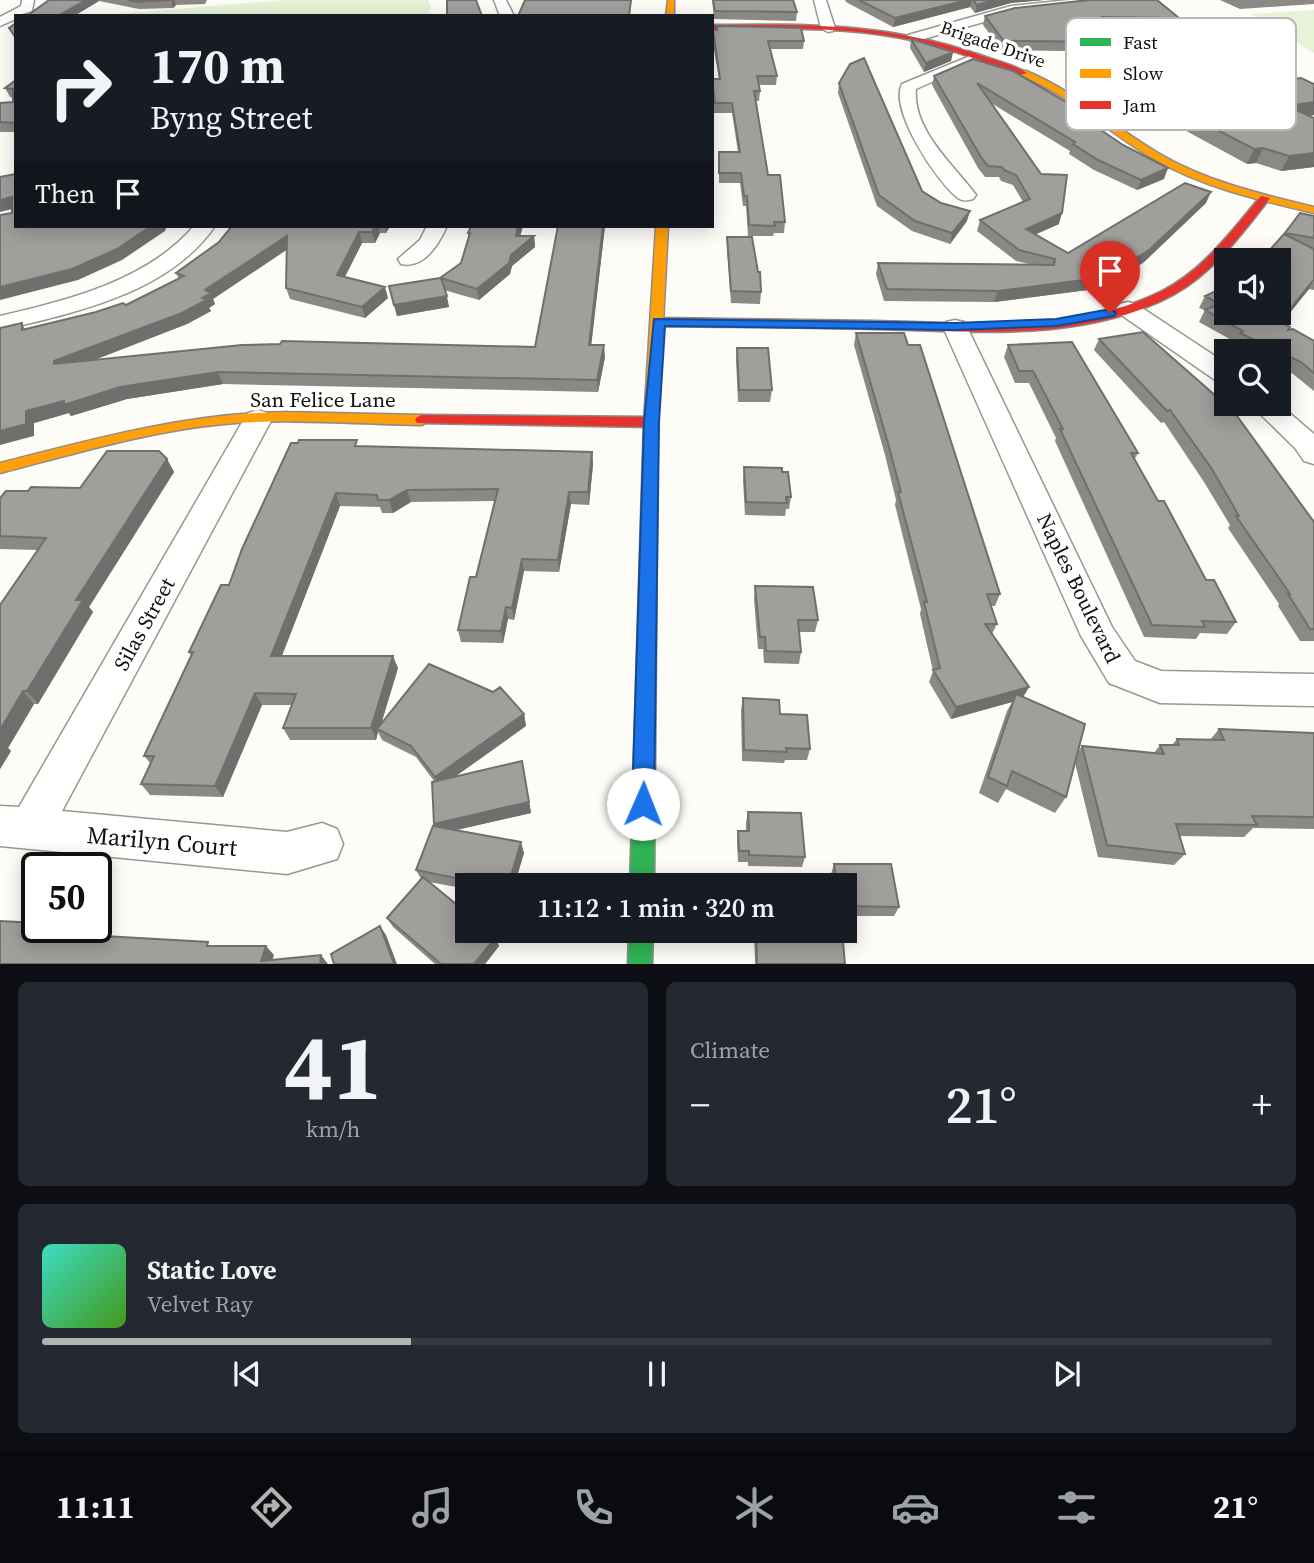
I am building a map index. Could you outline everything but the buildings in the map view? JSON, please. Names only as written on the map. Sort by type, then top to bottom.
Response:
[{"type":"street","points":[[15,14],[27,8],[28,0]]},
{"type":"street","points":[[820,0],[828,29]]},
{"type":"street","points":[[913,38],[1003,12],[1106,0]]},
{"type":"street","points":[[984,4],[1003,12]]},
{"type":"street","name":"Brigade Drive","points":[[714,27],[873,31],[913,38],[1066,92]]},
{"type":"street","points":[[966,195],[936,157],[906,102],[908,87],[975,58]]},
{"type":"street","name":"Brigade Drive","points":[[1119,130],[1136,144],[1166,160],[1265,198],[1314,210]]},
{"type":"street","points":[[659,322],[955,327],[1056,323],[1128,309],[1167,293],[1194,276],[1265,198]]},
{"type":"street","points":[[0,323],[42,314],[106,293],[156,269],[188,246],[203,228]]},
{"type":"street","points":[[410,259],[429,243],[436,228]]},
{"type":"street","points":[[642,873],[651,422],[659,322],[662,228]]},
{"type":"street","points":[[1128,309],[1214,367]]},
{"type":"street","name":"Naples Boulevard","points":[[955,327],[1099,636],[1122,673],[1160,687],[1314,690]]},
{"type":"street","points":[[1277,416],[1305,441],[1314,454]]},
{"type":"street","name":"San Felice Lane","points":[[0,468],[149,431],[200,422],[258,419],[651,422]]},
{"type":"street","name":"Silas Street","points":[[15,827],[258,419]]},
{"type":"street","name":"Marilyn Court","points":[[15,827],[287,853],[322,844]]},
{"type":"street","points":[[640,964],[641,943]]},
{"type":"green space","points":[[282,0],[428,0],[431,8],[429,14],[120,14]]},
{"type":"green space","points":[[1314,10],[1314,53],[1296,42],[1296,18],[1257,18],[1251,14]]},
{"type":"traffic: fast","points":[[642,873],[649,520]]},
{"type":"traffic: fast","points":[[640,964],[641,943]]},
{"type":"traffic: slow","points":[[670,14],[671,0]]},
{"type":"traffic: slow","points":[[1023,73],[1066,93]]},
{"type":"traffic: slow","points":[[1118,130],[1156,156],[1193,174],[1233,189],[1314,210]]},
{"type":"traffic: slow","points":[[649,520],[651,422],[662,228]]},
{"type":"traffic: slow","points":[[0,468],[123,437],[198,422],[253,417],[422,420]]},
{"type":"traffic: jam","points":[[714,27],[806,27],[877,31],[931,42],[1023,73]]},
{"type":"traffic: jam","points":[[658,322],[986,328],[1061,324],[1098,318],[1133,308],[1182,284],[1208,263],[1265,198]]},
{"type":"traffic: jam","points":[[422,420],[651,422]]},
{"type":"route","points":[[643,804],[651,422],[659,322],[955,327],[1056,323],[1110,313]]}]
